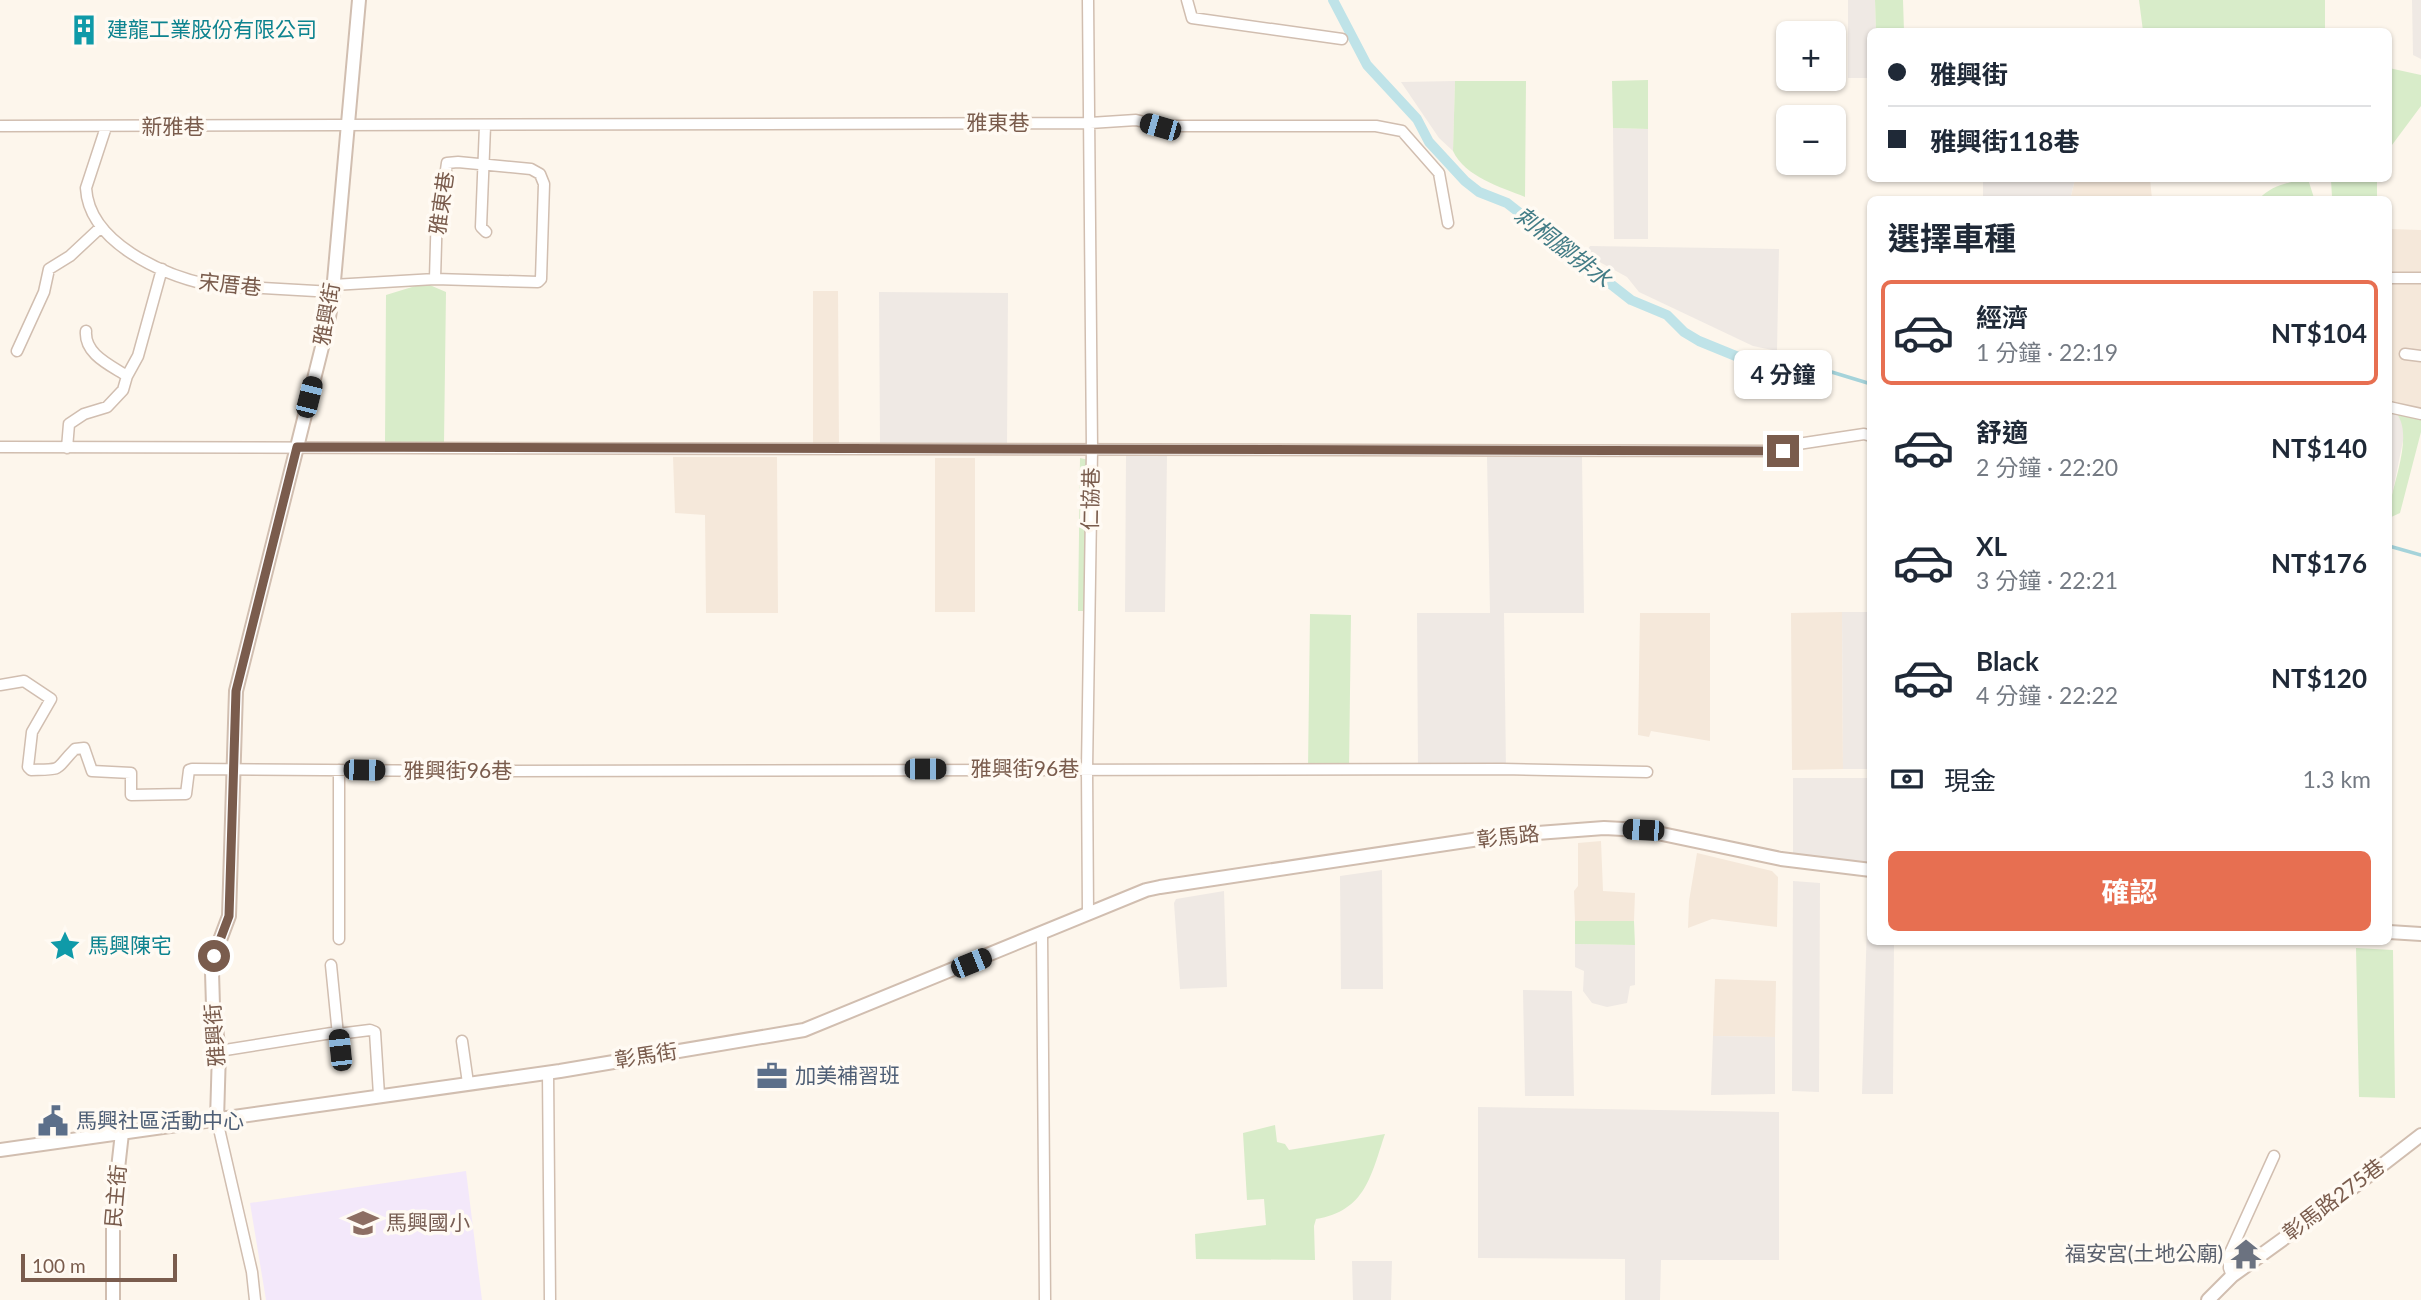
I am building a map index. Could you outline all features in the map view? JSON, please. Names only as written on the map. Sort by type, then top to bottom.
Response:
[{"type":"street","name":"雅興街","points":[[217,1120],[219,1051],[212,972],[214,956],[229,916],[236,770],[236,691],[328,323],[359,0]]},
{"type":"street","name":"仁協巷","points":[[1088,0],[1092,449],[1087,769],[1088,914]]},
{"type":"street","points":[[1187,0],[1192,18],[1342,39]]},
{"type":"street","name":"雅東巷","points":[[346,127],[1090,123],[1136,120],[1160,127],[1377,126],[1402,131],[1439,173],[1448,223]]},
{"type":"street","name":"新雅巷","points":[[0,126],[346,127]]},
{"type":"street","name":"宋厝巷","points":[[106,127],[86,188],[100,228],[123,248],[162,269],[190,281],[209,285],[333,289]]},
{"type":"street","name":"雅東巷","points":[[485,127],[481,227],[486,232]]},
{"type":"street","name":"雅東巷","points":[[333,289],[435,279],[538,282],[541,279],[542,178],[537,171],[447,163],[443,191],[437,208],[435,279]]},
{"type":"street","points":[[17,351],[44,292],[49,269],[70,256],[100,228]]},
{"type":"street","points":[[67,448],[69,424],[84,414],[107,407],[124,390],[127,376],[138,356],[162,269]]},
{"type":"street","points":[[2392,278],[2421,278]]},
{"type":"street","points":[[86,331],[85,339],[89,349],[127,376]]},
{"type":"street","points":[[2405,354],[2421,356]]},
{"type":"street","points":[[2392,408],[2421,414]]},
{"type":"street","points":[[0,447],[1783,451],[1798,444],[1867,435]]},
{"type":"street","name":"雅興街96巷","points":[[0,685],[24,681],[51,699],[32,732],[27,766],[31,770],[57,769],[63,766],[75,749],[84,748],[93,771],[131,773],[131,795],[186,794],[189,770],[1502,769],[1647,772]]},
{"type":"street","points":[[339,770],[339,939]]},
{"type":"street","name":"彰馬路","points":[[1146,890],[1499,836],[1604,828],[1643,830],[1782,859],[1867,870]]},
{"type":"street","name":"彰馬街","points":[[0,1150],[548,1072],[804,1030],[1146,890]]},
{"type":"street","points":[[2392,932],[2421,934]]},
{"type":"street","points":[[1042,934],[1045,1300]]},
{"type":"street","points":[[331,965],[341,1065]]},
{"type":"street","points":[[219,1051],[370,1030],[375,1032],[379,1095]]},
{"type":"street","points":[[462,1041],[468,1083]]},
{"type":"street","points":[[548,1072],[550,1300]]},
{"type":"street","points":[[217,1120],[252,1272],[255,1300]]},
{"type":"street","name":"民主街","points":[[113,1300],[113,1213],[122,1133]]},
{"type":"street","name":"彰馬路275巷","points":[[2212,1297],[2232,1276],[2421,1135]]},
{"type":"street","points":[[2232,1276],[2229,1255],[2274,1156]]},
{"type":"shaded area","points":[[1848,0],[1875,0],[1876,28],[1867,28],[1867,78],[1848,78]]},
{"type":"shaded area","points":[[2412,0],[2421,0],[2421,59],[2413,55]]},
{"type":"shaded area","points":[[1455,81],[1453,151],[1439,138],[1401,82]]},
{"type":"shaded area","points":[[1613,128],[1648,129],[1648,239],[1614,239]]},
{"type":"shaded area","points":[[1983,182],[2074,182],[2071,196],[1983,196]]},
{"type":"shaded area","points":[[2074,182],[2150,182],[2152,196],[2071,196]]},
{"type":"shaded area","points":[[2392,229],[2421,230],[2421,410],[2392,404]]},
{"type":"shaded area","points":[[1590,246],[1779,249],[1777,351],[1753,346],[1639,292],[1627,277],[1585,254]]},
{"type":"shaded area","points":[[813,291],[838,291],[839,448],[813,449]]},
{"type":"shaded area","points":[[879,292],[1008,293],[1007,447],[880,448]]},
{"type":"shaded area","points":[[2392,413],[2396,413],[2402,420],[2405,431],[2392,495]]},
{"type":"shaded area","points":[[1126,456],[1167,456],[1165,612],[1125,612]]},
{"type":"shaded area","points":[[673,457],[777,457],[778,613],[706,613],[705,515],[675,513]]},
{"type":"shaded area","points":[[1487,457],[1582,457],[1584,613],[1504,613],[1506,771],[1418,769],[1417,613],[1490,613]]},
{"type":"shaded area","points":[[935,458],[975,458],[975,612],[935,612]]},
{"type":"shaded area","points":[[1842,612],[1843,769],[1792,770],[1791,613]]},
{"type":"shaded area","points":[[1842,612],[1867,612],[1867,769],[1843,769]]},
{"type":"shaded area","points":[[1640,613],[1710,613],[1710,741],[1651,731],[1649,737],[1638,735]]},
{"type":"shaded area","points":[[1793,778],[1867,778],[1867,871],[1793,861]]},
{"type":"shaded area","points":[[1601,841],[1603,891],[1635,893],[1634,921],[1575,921],[1574,891],[1578,886],[1578,843]]},
{"type":"shaded area","points":[[1697,853],[1772,871],[1778,877],[1777,927],[1712,919],[1688,928],[1689,901]]},
{"type":"shaded area","points":[[1382,870],[1383,989],[1341,989],[1340,876]]},
{"type":"shaded area","points":[[1793,881],[1820,883],[1819,1092],[1792,1091]]},
{"type":"shaded area","points":[[1224,891],[1227,987],[1180,989],[1174,903],[1176,899]]},
{"type":"shaded area","points":[[1867,922],[1867,945],[1894,945],[1893,1094],[1862,1094]]},
{"type":"shaded area","points":[[1575,944],[1635,945],[1635,985],[1630,986],[1627,1003],[1607,1007],[1592,1003],[1583,991],[1584,971],[1575,967]]},
{"type":"shaded area","points":[[1715,979],[1776,981],[1775,1037],[1713,1036]]},
{"type":"shaded area","points":[[1523,990],[1572,991],[1574,1096],[1525,1096]]},
{"type":"shaded area","points":[[1713,1036],[1775,1037],[1775,1094],[1711,1095]]},
{"type":"shaded area","points":[[1478,1107],[1779,1112],[1779,1260],[1661,1260],[1660,1300],[1625,1300],[1625,1259],[1478,1258]]},
{"type":"shaded area","name":"馬興國小","points":[[466,1171],[482,1300],[266,1300],[250,1203]]},
{"type":"shaded area","points":[[1352,1261],[1392,1261],[1391,1300],[1353,1300]]},
{"type":"green space","points":[[1875,0],[1903,0],[1904,28],[1876,28]]},
{"type":"green space","points":[[2139,0],[2325,0],[2325,28],[2143,28]]},
{"type":"green space","points":[[2392,69],[2421,75],[2421,106],[2392,145]]},
{"type":"green space","points":[[1648,80],[1648,129],[1613,128],[1612,81]]},
{"type":"green space","points":[[1455,81],[1526,81],[1525,197],[1475,174],[1466,168],[1453,151]]},
{"type":"green space","points":[[2309,182],[2313,196],[2262,196],[2275,187]]},
{"type":"green space","points":[[2331,182],[2377,182],[2377,196],[2332,196]]},
{"type":"green space","points":[[425,283],[446,292],[444,443],[385,443],[386,295]]},
{"type":"green space","points":[[2396,413],[2421,420],[2421,432],[2400,513],[2392,517],[2392,495],[2403,441],[2401,421]]},
{"type":"green space","points":[[1080,458],[1089,460],[1087,611],[1078,611]]},
{"type":"green space","points":[[1310,614],[1351,615],[1349,769],[1308,769]]},
{"type":"green space","points":[[1575,921],[1634,921],[1635,945],[1575,944]]},
{"type":"green space","points":[[2356,948],[2393,950],[2395,1098],[2359,1097]]},
{"type":"green space","points":[[1275,1125],[1277,1142],[1285,1144],[1289,1150],[1385,1134],[1370,1177],[1356,1199],[1333,1215],[1316,1219],[1315,1260],[1196,1259],[1195,1234],[1266,1225],[1264,1199],[1247,1200],[1243,1133]]},
{"type":"waterway","name":"刺桐腳排水","points":[[1333,0],[1367,65],[1417,119],[1429,142],[1465,181],[1479,192],[1507,203],[1631,300],[1667,315],[1684,332],[1699,341],[1748,361],[1773,365]]},
{"type":"waterway","name":"刺桐腳排水","points":[[1773,365],[1825,370],[1867,383]]},
{"type":"waterway","name":"刺桐腳排水","points":[[2392,547],[2421,555]]},
{"type":"place","name":"建龍工業股份有限公司","points":[[84,30]]},
{"type":"place","name":"馬興陳宅","points":[[65,946]]},
{"type":"place","name":"加美補習班","points":[[772,1076]]},
{"type":"place","name":"馬興社區活動中心","points":[[53,1121]]},
{"type":"place","name":"馬興國小","points":[[363,1223]]},
{"type":"place","name":"福安宮(土地公廟)","points":[[2246,1254]]},
{"type":"route","points":[[214,956],[229,916],[236,770],[236,691],[297,447],[1783,451]]}]
